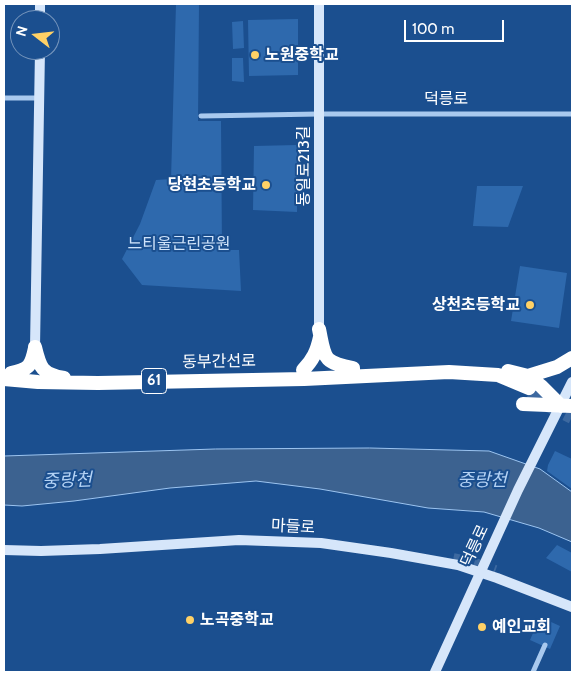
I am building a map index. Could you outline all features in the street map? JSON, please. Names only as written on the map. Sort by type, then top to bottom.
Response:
[{"type":"highway","points":[[303,370],[312,361],[317,349],[319,329]]},
{"type":"highway","points":[[319,329],[327,360],[355,372]]},
{"type":"highway","points":[[6,375],[26,370],[30,366],[35,348]]},
{"type":"highway","points":[[35,348],[42,369],[52,376]]},
{"type":"highway","points":[[527,391],[557,367],[572,358]]},
{"type":"highway","points":[[179,380],[215,374],[303,370],[355,372],[400,366],[470,365],[497,368],[527,391],[566,406]]},
{"type":"highway","points":[[400,366],[441,372]]},
{"type":"highway","name":"동부간선로","points":[[6,375],[38,382],[86,383],[304,379],[355,372],[375,376],[472,378],[527,391]]},
{"type":"highway","name":"동부간선로","points":[[375,376],[441,372],[498,375],[527,391]]},
{"type":"highway","points":[[6,375],[52,376],[86,383]]},
{"type":"highway","points":[[527,391],[541,386],[566,406]]},
{"type":"main road","name":"동일로213길","points":[[319,4],[319,329]]},
{"type":"main road","points":[[35,348],[40,60]]},
{"type":"main road","name":"덕릉로","points":[[435,672],[480,571],[547,433],[566,406],[572,382]]},
{"type":"main road","name":"마들로","points":[[4,550],[41,551],[168,546],[239,540],[281,541],[352,547],[432,560],[480,571],[572,607]]},
{"type":"street","points":[[4,98],[39,98]]},
{"type":"street","name":"덕릉로","points":[[201,116],[572,114]]},
{"type":"street","points":[[533,672],[545,645]]},
{"type":"green space","name":"느티울근린공원","points":[[176,4],[199,4],[198,121],[221,121],[222,250],[239,250],[241,291],[142,285],[122,259],[140,224],[156,180],[171,179]]},
{"type":"green space","points":[[298,19],[298,75],[249,76],[248,20]]},
{"type":"green space","points":[[243,21],[244,48],[233,49],[232,22]]},
{"type":"green space","points":[[232,58],[243,58],[244,82],[232,81]]},
{"type":"green space","points":[[297,145],[297,212],[253,210],[254,146]]},
{"type":"green space","points":[[477,186],[523,186],[508,227],[473,226]]},
{"type":"green space","points":[[520,266],[567,273],[559,328],[511,321]]},
{"type":"green space","points":[[555,451],[572,459],[572,489],[547,471]]},
{"type":"green space","points":[[557,545],[572,553],[572,572],[546,558]]},
{"type":"green space","points":[[540,617],[560,626],[550,649],[530,640]]},
{"type":"water","name":"중랑천","points":[[370,448],[489,451],[540,469],[572,492],[572,542],[539,528],[484,512],[428,508],[320,489],[256,481],[170,488],[22,506],[4,505],[4,456],[215,449]]},
{"type":"tunnel","points":[[528,395],[572,417]]},
{"type":"tunnel","points":[[453,560],[495,572]]},
{"type":"place","name":"노원중학교","points":[[255,55]]},
{"type":"place","name":"당현초등학교","points":[[266,185]]},
{"type":"place","name":"상천초등학교","points":[[530,305]]},
{"type":"place","name":"노곡중학교","points":[[190,620]]},
{"type":"place","name":"예인교회","points":[[482,627]]}]
